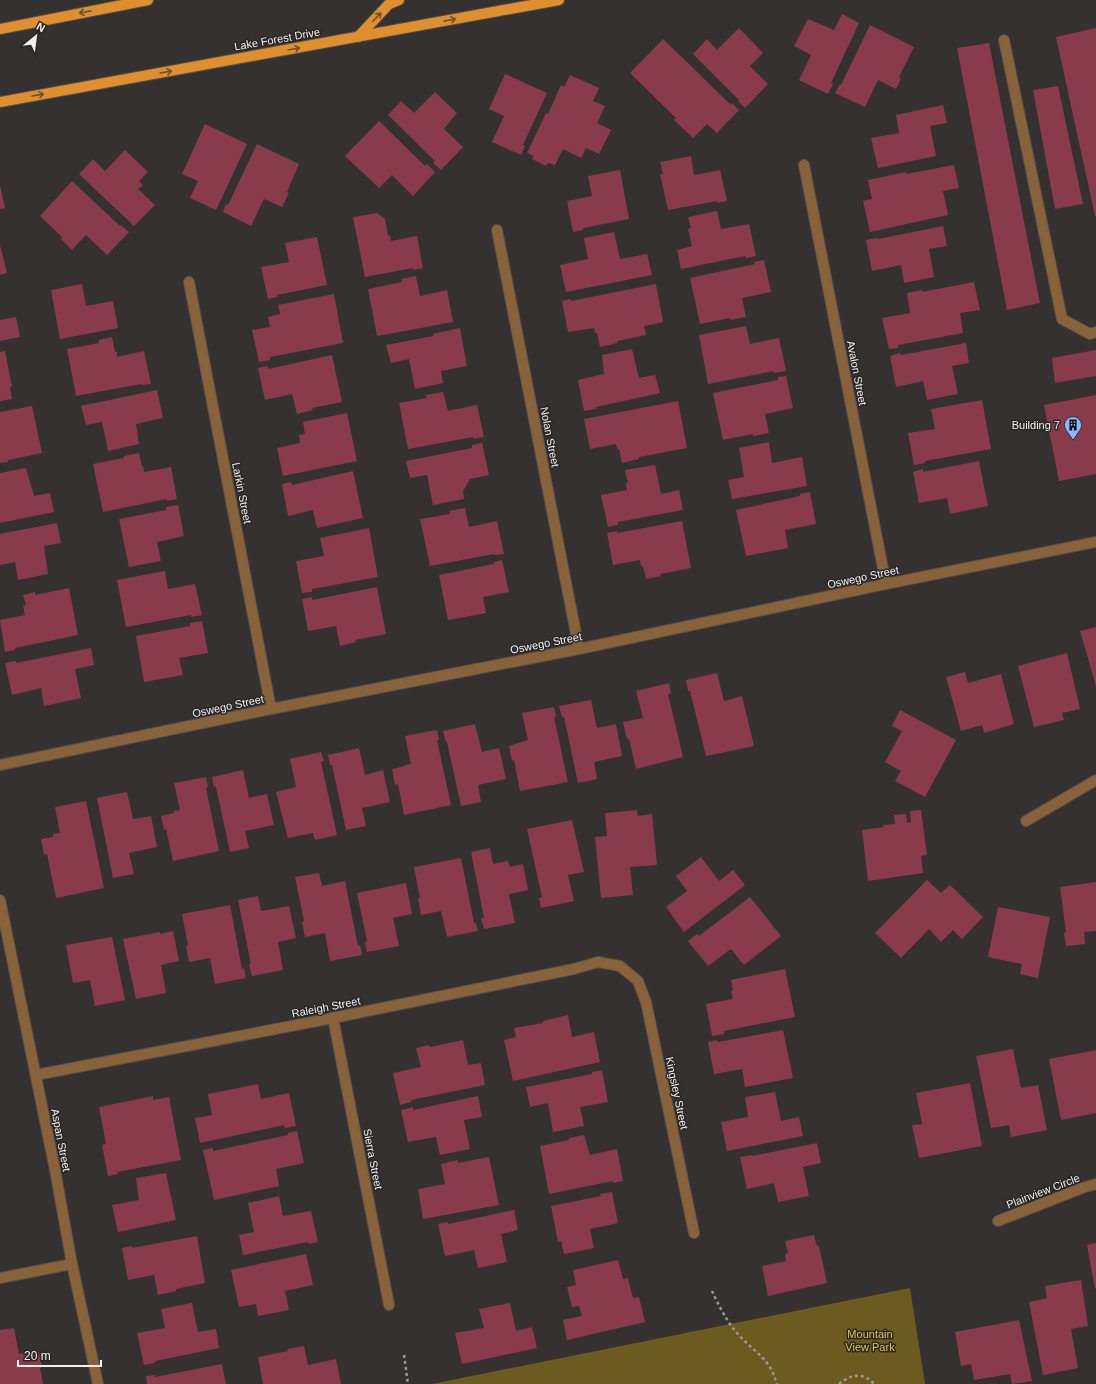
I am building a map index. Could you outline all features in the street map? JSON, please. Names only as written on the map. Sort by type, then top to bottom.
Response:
[{"type":"main road","points":[[0,28],[148,0]]},
{"type":"main road","points":[[358,37],[389,4],[399,0]]},
{"type":"main road","name":"Lake Forest Drive","points":[[0,102],[559,0]]},
{"type":"street","points":[[1004,40],[1062,319],[1090,334],[1096,332]]},
{"type":"street","name":"Avalon Street","points":[[804,166],[886,584]]},
{"type":"street","name":"Nolan Street","points":[[497,230],[579,649]]},
{"type":"street","name":"Larkin Street","points":[[189,282],[271,709]]},
{"type":"street","name":"Oswego Street","points":[[0,765],[271,709],[579,649],[886,584],[1096,542]]},
{"type":"street","points":[[1026,821],[1096,780]]},
{"type":"street","name":"Aspan Street","points":[[0,900],[55,1170],[72,1264],[98,1384]]},
{"type":"street","name":"Raleigh Street","points":[[36,1075],[333,1018],[574,969],[598,962],[620,966]]},
{"type":"street","name":"Kingsley Street","points":[[620,966],[638,981],[646,1002],[694,1233]]},
{"type":"street","name":"Sierra Street","points":[[333,1018],[389,1305]]},
{"type":"street","name":"Plainview Circle","points":[[998,1221],[1096,1184]]},
{"type":"street","points":[[0,1278],[72,1264]]},
{"type":"path","points":[[712,1291],[730,1324],[737,1334],[760,1354],[772,1370],[777,1384]]},
{"type":"path","points":[[404,1355],[408,1384]]},
{"type":"path","points":[[840,1384],[843,1381],[857,1375],[869,1378],[874,1384]]},
{"type":"green space","name":"Mountain View Park","points":[[910,1288],[925,1384],[432,1384]]},
{"type":"building","points":[[842,14],[859,23],[831,83],[833,84],[828,94],[799,80],[811,55],[794,46],[808,19],[834,30]]},
{"type":"building","points":[[870,25],[914,47],[899,77],[901,78],[896,89],[878,80],[865,107],[835,93],[840,84],[841,85]]},
{"type":"building","points":[[739,28],[763,53],[750,66],[768,84],[745,108],[738,101],[739,100],[693,54],[707,39],[717,50]]},
{"type":"building","points":[[1096,28],[1096,216],[1095,216],[1056,37]]},
{"type":"building","points":[[663,39],[731,105],[732,103],[739,110],[717,133],[707,124],[693,138],[674,120],[676,118],[630,73]]},
{"type":"building","points":[[989,43],[1040,303],[1007,310],[957,48]]},
{"type":"building","points":[[505,74],[547,93],[523,145],[525,146],[521,155],[492,142],[504,116],[489,109]]},
{"type":"building","points":[[570,75],[599,88],[593,101],[605,106],[597,123],[611,130],[599,154],[586,148],[581,158],[563,149],[555,165],[548,163],[546,166],[532,159],[534,156],[527,153],[546,113],[548,114],[561,85],[564,87]]},
{"type":"building","points":[[1058,86],[1083,204],[1055,209],[1033,90]]},
{"type":"building","points":[[435,92],[457,113],[444,129],[463,147],[441,170],[433,163],[435,161],[388,115],[401,101],[414,113]]},
{"type":"building","points":[[943,105],[947,123],[930,126],[936,156],[878,168],[871,138],[899,133],[896,115]]},
{"type":"building","points":[[379,121],[425,166],[427,164],[435,172],[413,196],[392,175],[379,188],[345,156]]},
{"type":"building","points":[[205,124],[247,144],[216,210],[190,198],[198,181],[182,174]]},
{"type":"building","points":[[257,144],[299,164],[287,192],[289,193],[282,207],[264,199],[251,226],[223,212],[226,204],[228,205]]},
{"type":"building","points":[[125,150],[148,172],[139,181],[143,185],[138,189],[155,205],[134,226],[79,174],[93,159],[105,171]]},
{"type":"building","points":[[691,156],[694,175],[720,170],[727,201],[717,203],[717,201],[668,210],[660,174],[663,174],[660,162]]},
{"type":"building","points":[[954,165],[959,188],[943,191],[948,215],[870,232],[863,201],[872,199],[868,180],[906,172],[906,174]]},
{"type":"building","points":[[620,170],[629,219],[583,228],[583,230],[573,232],[567,201],[592,196],[588,176]]},
{"type":"building","points":[[72,181],[120,226],[121,225],[129,232],[107,255],[86,235],[72,250],[61,239],[62,237],[40,216]]},
{"type":"building","points":[[0,185],[5,208],[0,209]]},
{"type":"building","points":[[717,211],[721,229],[749,224],[756,256],[746,258],[745,256],[681,269],[677,250],[692,246],[688,229],[691,228],[688,217]]},
{"type":"building","points":[[377,213],[385,219],[388,236],[390,235],[391,241],[417,236],[423,268],[413,270],[413,268],[365,277],[353,217]]},
{"type":"building","points":[[943,226],[947,246],[929,249],[934,277],[904,283],[901,265],[872,271],[866,240]]},
{"type":"building","points":[[614,232],[620,259],[647,254],[652,275],[566,292],[560,265],[588,259],[584,238]]},
{"type":"building","points":[[317,237],[327,285],[277,295],[277,297],[268,299],[261,267],[289,262],[285,243]]},
{"type":"building","points":[[0,245],[7,273],[0,275]]},
{"type":"building","points":[[764,260],[771,292],[742,298],[746,317],[730,320],[730,318],[700,324],[690,278],[755,264],[754,262]]},
{"type":"building","points":[[416,276],[420,296],[447,290],[453,322],[377,336],[368,289],[402,282],[401,279]]},
{"type":"building","points":[[974,282],[980,310],[960,313],[963,333],[898,345],[898,348],[889,349],[882,318],[910,313],[907,293],[922,290],[922,292]]},
{"type":"building","points":[[82,284],[86,306],[113,301],[118,328],[60,339],[51,290]]},
{"type":"building","points":[[656,284],[663,322],[644,326],[646,335],[617,341],[617,343],[600,347],[597,333],[595,333],[594,328],[568,332],[562,301],[570,299],[571,301]]},
{"type":"building","points":[[334,294],[343,343],[270,357],[270,360],[259,362],[252,330],[270,327],[268,317],[280,314],[278,305]]},
{"type":"building","points":[[16,317],[20,337],[0,341],[0,320]]},
{"type":"building","points":[[746,326],[750,344],[779,338],[786,371],[774,373],[774,371],[708,384],[699,335]]},
{"type":"building","points":[[460,328],[467,366],[441,371],[443,383],[415,389],[409,359],[391,363],[386,345],[433,336],[433,334]]},
{"type":"building","points":[[112,337],[115,352],[117,352],[117,357],[144,351],[151,384],[141,384],[76,396],[67,349],[99,343],[99,340]]},
{"type":"building","points":[[966,343],[969,363],[952,366],[958,394],[927,400],[923,381],[896,387],[890,356],[900,353],[901,355]]},
{"type":"building","points":[[632,349],[639,378],[655,375],[660,393],[584,411],[578,380],[604,374],[602,355]]},
{"type":"building","points":[[1096,350],[1096,376],[1055,383],[1052,358]]},
{"type":"building","points":[[5,351],[12,387],[10,387],[12,399],[0,401],[0,352]]},
{"type":"building","points":[[332,355],[342,402],[312,408],[313,410],[297,414],[292,394],[265,400],[258,368],[268,366],[268,369]]},
{"type":"building","points":[[786,376],[793,408],[765,414],[769,433],[753,436],[753,434],[723,440],[713,393],[778,380],[778,377]]},
{"type":"building","points":[[157,390],[163,418],[136,424],[139,444],[108,451],[102,422],[86,425],[81,406]]},
{"type":"building","points":[[443,392],[448,411],[477,405],[484,437],[474,439],[473,437],[408,449],[399,403],[427,398],[426,395]]},
{"type":"building","name":"Building 7","points":[[1096,395],[1096,474],[1059,481],[1044,405]]},
{"type":"building","points":[[982,400],[991,449],[925,461],[925,463],[914,465],[908,433],[935,429],[931,409]]},
{"type":"building","points":[[678,401],[687,448],[639,457],[639,459],[622,463],[619,449],[618,450],[616,444],[590,449],[584,419]]},
{"type":"building","points":[[32,406],[42,453],[0,463],[0,412]]},
{"type":"building","points":[[347,413],[357,461],[283,476],[277,448],[300,443],[299,435],[305,434],[303,422]]},
{"type":"building","points":[[769,442],[772,463],[802,457],[807,486],[732,499],[728,480],[744,477],[739,448]]},
{"type":"building","points":[[482,443],[489,475],[470,479],[463,491],[464,499],[433,505],[427,475],[410,478],[406,461],[472,448],[472,445]]},
{"type":"building","points":[[139,453],[144,472],[171,467],[177,499],[167,501],[167,499],[103,512],[93,464],[124,458],[124,456]]},
{"type":"building","points":[[979,461],[988,506],[950,514],[947,498],[919,503],[913,472],[923,469],[923,472]]},
{"type":"building","points":[[655,465],[661,494],[679,490],[683,510],[618,522],[618,525],[608,527],[601,495],[627,490],[626,483],[628,483],[625,470]]},
{"type":"building","points":[[26,468],[34,496],[50,493],[54,512],[0,523],[0,473]]},
{"type":"building","points":[[353,471],[363,518],[317,528],[313,510],[288,516],[282,484],[291,482],[292,485]]},
{"type":"building","points":[[810,492],[816,524],[785,530],[788,548],[746,556],[736,510],[800,496],[800,494]]},
{"type":"building","points":[[178,505],[184,536],[157,542],[161,561],[129,567],[119,519],[166,510],[166,507]]},
{"type":"building","points":[[465,508],[469,527],[497,521],[504,554],[494,554],[430,566],[420,519],[450,514],[449,511]]},
{"type":"building","points":[[682,521],[691,568],[660,574],[661,576],[646,579],[640,560],[613,565],[607,533],[617,531],[617,533]]},
{"type":"building","points":[[57,523],[61,543],[44,546],[48,574],[18,580],[15,562],[0,565],[0,534]]},
{"type":"building","points":[[369,528],[378,577],[312,589],[312,592],[302,593],[296,561],[324,556],[320,538]]},
{"type":"building","points":[[502,560],[509,592],[483,597],[486,613],[448,620],[439,575],[494,564],[494,562]]},
{"type":"building","points":[[165,571],[168,589],[195,584],[202,615],[191,617],[191,615],[126,627],[117,580]]},
{"type":"building","points":[[377,587],[386,634],[355,640],[356,642],[340,646],[336,626],[308,631],[302,599],[312,597],[312,600]]},
{"type":"building","points":[[69,588],[78,635],[15,648],[15,650],[5,652],[0,620],[25,615],[23,605],[26,605],[23,595],[35,592],[35,595]]},
{"type":"building","points":[[202,621],[208,653],[179,658],[183,675],[144,682],[136,636],[190,626],[190,623]]},
{"type":"building","points":[[1096,627],[1096,686],[1080,631]]},
{"type":"building","points":[[91,648],[94,665],[75,669],[81,698],[44,706],[41,688],[12,695],[5,663],[16,661],[16,663]]},
{"type":"building","points":[[1067,653],[1080,709],[1062,713],[1064,720],[1034,727],[1018,666]]},
{"type":"building","points":[[965,672],[968,683],[1001,674],[1014,724],[984,733],[982,725],[961,731],[946,677]]},
{"type":"building","points":[[717,673],[724,701],[742,696],[754,746],[706,756],[686,680]]},
{"type":"building","points":[[669,683],[671,694],[668,694],[683,757],[636,769],[629,739],[627,739],[623,722],[643,718],[636,691]]},
{"type":"building","points":[[591,700],[597,728],[616,724],[622,756],[594,762],[597,779],[578,783],[564,717],[562,717],[559,706]]},
{"type":"building","points":[[554,707],[556,717],[554,717],[568,782],[520,791],[514,760],[512,761],[509,746],[528,740],[522,713]]},
{"type":"building","points":[[900,710],[956,740],[925,797],[895,781],[901,771],[885,762],[902,731],[892,726]]},
{"type":"building","points":[[475,724],[482,752],[499,748],[506,779],[478,785],[481,802],[461,806],[447,742],[443,731]]},
{"type":"building","points":[[437,730],[439,740],[437,740],[451,805],[404,815],[398,784],[395,785],[392,769],[411,764],[405,736]]},
{"type":"building","points":[[359,748],[365,775],[383,770],[390,802],[362,808],[366,826],[346,830],[332,765],[330,765],[328,755]]},
{"type":"building","points":[[321,752],[324,761],[321,762],[337,835],[315,840],[313,833],[288,838],[276,792],[296,787],[290,759]]},
{"type":"building","points":[[243,770],[249,798],[267,794],[274,825],[245,831],[249,848],[230,852],[216,787],[214,787],[212,777]]},
{"type":"building","points":[[206,777],[208,787],[206,788],[219,851],[173,861],[166,829],[164,830],[161,816],[180,810],[174,783]]},
{"type":"building","points":[[127,792],[133,819],[151,816],[157,847],[129,853],[134,874],[113,878],[97,798]]},
{"type":"building","points":[[86,801],[104,888],[56,898],[47,854],[44,855],[41,839],[53,837],[53,834],[60,833],[55,807]]},
{"type":"building","points":[[637,810],[638,816],[652,814],[657,865],[630,867],[633,895],[601,898],[595,837],[607,836],[605,813]]},
{"type":"building","points":[[921,810],[927,855],[921,856],[923,873],[868,881],[862,830],[895,824],[894,815],[906,814],[907,823],[911,822],[910,811]]},
{"type":"building","points":[[572,820],[584,872],[568,875],[574,901],[541,908],[539,898],[542,897],[527,829]]},
{"type":"building","points":[[490,848],[493,864],[508,861],[510,867],[523,864],[528,890],[509,894],[515,923],[484,929],[481,918],[484,918],[471,852]]},
{"type":"building","points":[[701,857],[719,881],[733,870],[745,885],[684,932],[666,907],[687,891],[676,876]]},
{"type":"building","points":[[461,858],[474,923],[476,923],[478,931],[447,937],[441,911],[421,915],[418,898],[420,898],[414,867]]},
{"type":"building","points":[[319,873],[322,886],[345,881],[358,946],[360,945],[362,955],[330,961],[325,933],[305,937],[302,922],[304,921],[295,877]]},
{"type":"building","points":[[927,880],[941,893],[950,885],[983,917],[962,939],[953,930],[941,942],[929,929],[901,958],[875,933]]},
{"type":"building","points":[[1096,882],[1096,931],[1084,932],[1085,944],[1066,946],[1064,933],[1066,932],[1060,887]]},
{"type":"building","points":[[406,883],[412,914],[393,918],[399,946],[367,952],[365,942],[367,941],[357,893]]},
{"type":"building","points":[[258,896],[261,911],[289,906],[296,938],[278,942],[283,970],[252,976],[238,900]]},
{"type":"building","points":[[750,897],[781,936],[744,965],[731,949],[708,966],[688,941],[697,934],[699,936]]},
{"type":"building","points":[[230,905],[242,969],[244,968],[246,978],[215,984],[210,958],[189,962],[186,946],[188,945],[182,914]]},
{"type":"building","points":[[998,907],[1050,917],[1038,978],[1020,974],[1022,964],[988,957]]},
{"type":"building","points":[[173,931],[179,961],[161,965],[166,993],[136,999],[123,939]]},
{"type":"building","points":[[112,937],[125,1000],[95,1006],[90,980],[73,983],[66,945]]},
{"type":"building","points":[[785,969],[795,1017],[724,1031],[724,1034],[712,1036],[706,1004],[733,999],[731,980]]},
{"type":"building","points":[[568,1015],[572,1037],[594,1032],[600,1062],[513,1081],[504,1040],[516,1037],[514,1028],[543,1023],[543,1021]]},
{"type":"building","points":[[783,1030],[793,1078],[745,1087],[742,1069],[714,1074],[708,1042],[717,1040],[718,1042]]},
{"type":"building","points":[[463,1040],[468,1065],[481,1063],[485,1085],[411,1100],[411,1102],[400,1105],[393,1073],[421,1067],[416,1048],[429,1045],[430,1047]]},
{"type":"building","points":[[1013,1049],[1021,1088],[1038,1085],[1047,1130],[1011,1137],[1009,1125],[991,1128],[976,1056]]},
{"type":"building","points":[[1096,1050],[1096,1113],[1061,1120],[1049,1059]]},
{"type":"building","points":[[602,1070],[608,1102],[580,1107],[584,1126],[553,1132],[548,1103],[530,1107],[526,1087],[592,1074],[592,1072]]},
{"type":"building","points":[[970,1083],[982,1146],[919,1158],[912,1125],[922,1124],[916,1093]]},
{"type":"building","points":[[258,1084],[261,1099],[289,1093],[296,1126],[285,1128],[284,1125],[200,1143],[195,1118],[212,1115],[208,1094]]},
{"type":"building","points":[[775,1092],[781,1121],[799,1117],[803,1136],[727,1151],[721,1122],[748,1117],[745,1097]]},
{"type":"building","points":[[153,1096],[153,1100],[169,1097],[181,1160],[117,1172],[118,1174],[108,1176],[102,1145],[106,1144],[99,1107]]},
{"type":"building","points":[[478,1096],[482,1117],[464,1120],[470,1149],[440,1155],[436,1137],[408,1142],[401,1110],[413,1107],[413,1110]]},
{"type":"building","points":[[297,1131],[304,1163],[276,1169],[279,1186],[214,1200],[203,1150],[213,1148],[213,1151],[288,1135],[288,1133]]},
{"type":"building","points":[[584,1135],[590,1155],[617,1149],[623,1181],[613,1183],[613,1181],[549,1194],[540,1146],[569,1140],[569,1138]]},
{"type":"building","points":[[817,1143],[821,1163],[803,1167],[809,1196],[778,1202],[774,1183],[747,1189],[740,1157]]},
{"type":"building","points":[[489,1157],[499,1205],[423,1219],[418,1189],[445,1184],[441,1164],[458,1160],[458,1163]]},
{"type":"building","points":[[166,1173],[176,1220],[118,1232],[112,1205],[139,1200],[136,1178]]},
{"type":"building","points":[[612,1192],[618,1223],[590,1229],[594,1248],[564,1254],[561,1241],[558,1242],[551,1206],[601,1196],[600,1194]]},
{"type":"building","points":[[279,1196],[283,1216],[311,1211],[318,1242],[309,1244],[308,1242],[243,1255],[239,1235],[254,1232],[248,1203]]},
{"type":"building","points":[[514,1210],[518,1230],[501,1234],[507,1262],[478,1268],[474,1250],[445,1256],[438,1224],[448,1222],[448,1224]]},
{"type":"building","points":[[814,1235],[817,1246],[819,1246],[827,1283],[768,1296],[762,1266],[786,1261],[785,1254],[788,1253],[785,1241]]},
{"type":"building","points":[[197,1236],[205,1283],[176,1289],[176,1291],[158,1295],[154,1275],[128,1280],[122,1248],[132,1246],[132,1248]]},
{"type":"building","points":[[1096,1243],[1096,1288],[1095,1289],[1087,1245]]},
{"type":"building","points":[[306,1254],[313,1285],[285,1291],[289,1310],[258,1316],[256,1304],[239,1307],[231,1270]]},
{"type":"building","points":[[618,1260],[623,1279],[628,1278],[633,1298],[639,1297],[645,1322],[567,1340],[563,1320],[582,1316],[579,1306],[572,1307],[567,1287],[576,1285],[573,1270]]},
{"type":"building","points":[[1081,1280],[1088,1326],[1071,1329],[1078,1368],[1043,1375],[1029,1302],[1047,1298],[1045,1286]]},
{"type":"building","points":[[192,1303],[198,1332],[216,1329],[219,1348],[155,1361],[155,1363],[144,1365],[137,1333],[165,1328],[161,1309]]},
{"type":"building","points":[[510,1303],[516,1331],[532,1327],[537,1348],[462,1364],[455,1333],[484,1328],[479,1309]]},
{"type":"building","points":[[1019,1320],[1032,1381],[1012,1384],[1010,1374],[974,1380],[971,1364],[961,1366],[955,1332]]},
{"type":"building","points":[[14,1328],[19,1354],[23,1353],[24,1355],[39,1352],[43,1384],[0,1384],[0,1330]]},
{"type":"building","points":[[304,1346],[308,1365],[336,1359],[341,1384],[263,1384],[258,1357]]},
{"type":"building","points":[[222,1364],[226,1384],[147,1384],[146,1376],[155,1375],[155,1377]]},
{"type":"place","name":"Building 7","points":[[1073,440]]}]
